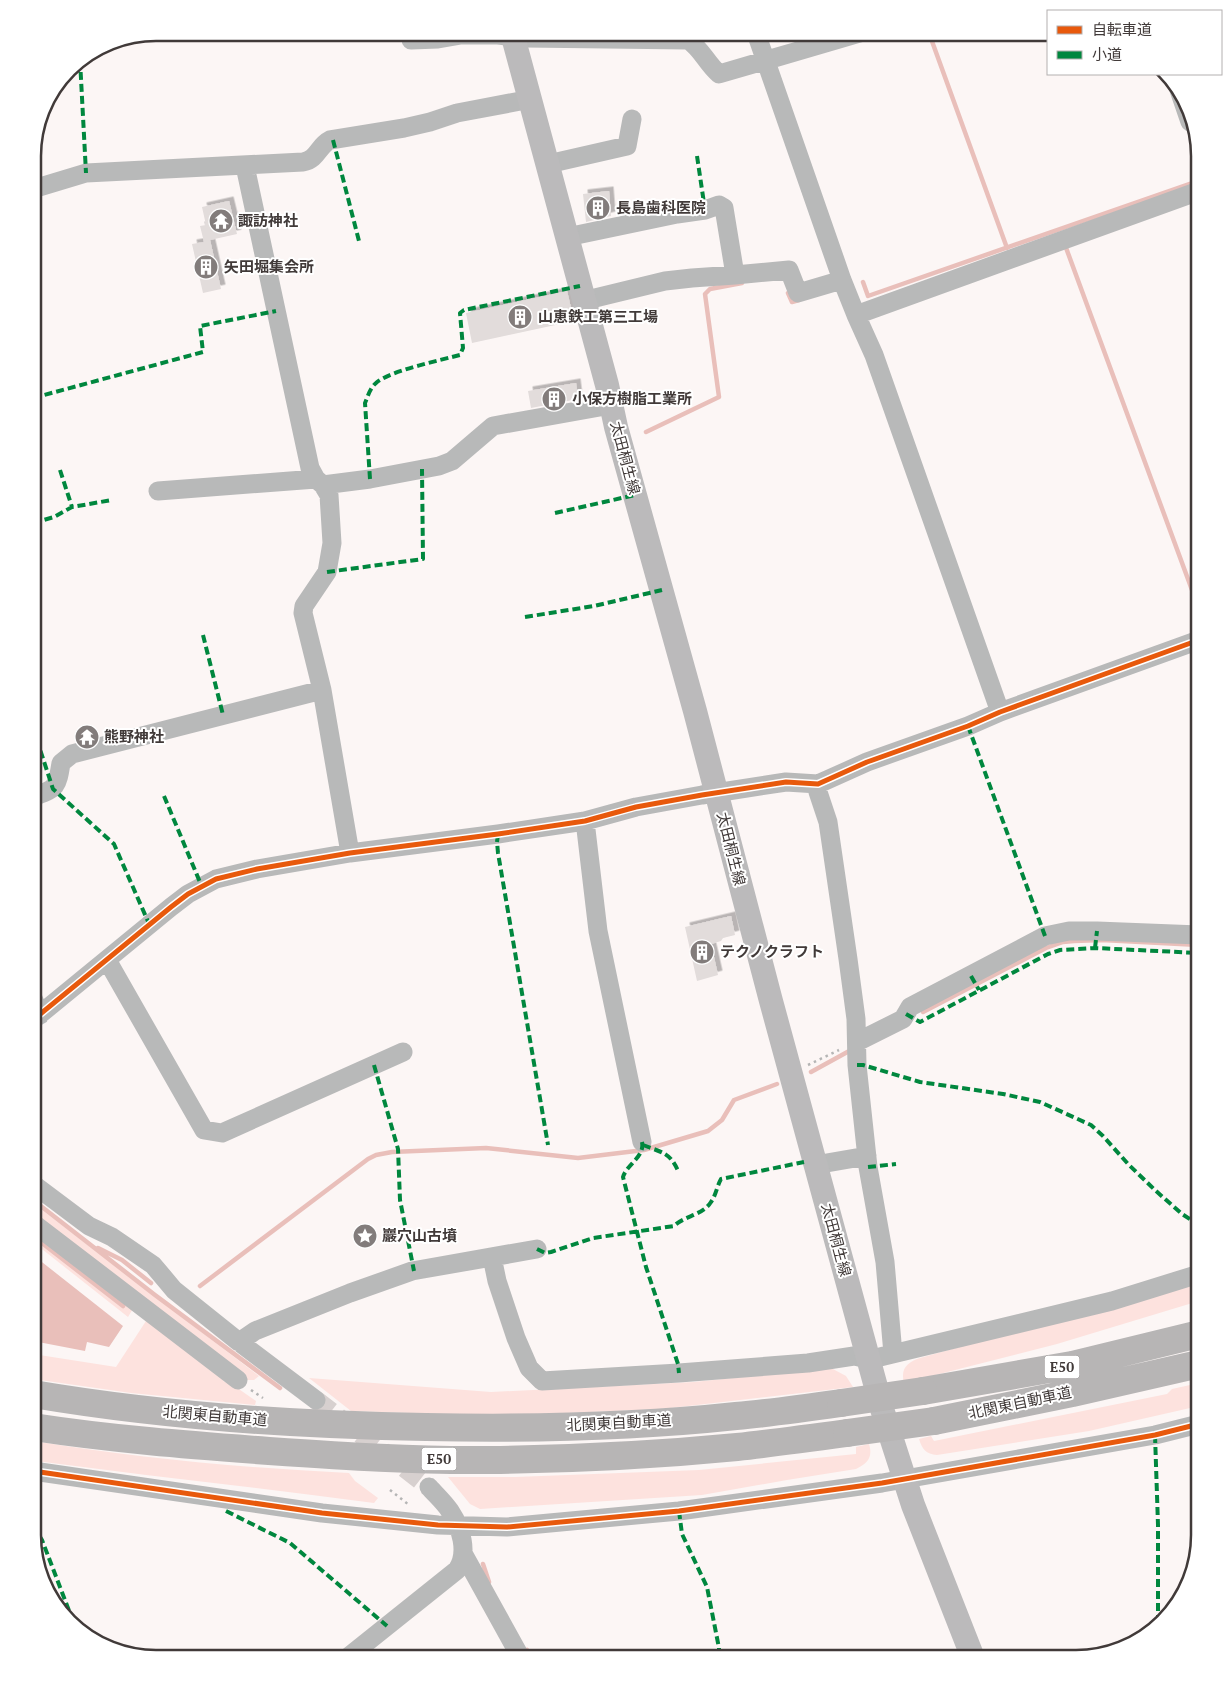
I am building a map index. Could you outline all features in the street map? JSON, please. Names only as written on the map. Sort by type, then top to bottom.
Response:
[{"type":"highway","points":[[976,1383],[1066,1354],[1191,1321]]},
{"type":"highway","name":"北関東自動車道","points":[[41,1396],[72,1401],[211,1417],[338,1426],[490,1428],[612,1425],[734,1417],[976,1383],[1072,1365],[1191,1336]]},
{"type":"highway","name":"北関東自動車道","points":[[41,1427],[69,1432],[231,1448],[349,1456],[490,1460],[615,1456],[737,1447],[934,1421],[1191,1366]]},
{"type":"main road","name":"太田桐生線","points":[[515,41],[868,1359],[904,1479],[970,1650]]},
{"type":"street","points":[[690,41],[719,74],[833,41]]},
{"type":"street","points":[[759,41],[842,280],[874,355],[1000,712]]},
{"type":"street","points":[[41,187],[86,173],[303,162],[315,157],[322,146],[330,140],[404,128],[458,113],[531,99]]},
{"type":"street","points":[[548,164],[627,146],[632,119]]},
{"type":"street","points":[[245,166],[310,468],[330,500],[331,552],[326,572],[304,606],[303,613],[322,690],[350,853]]},
{"type":"street","points":[[856,315],[1191,194]]},
{"type":"street","points":[[567,238],[677,214],[705,210],[718,205],[724,208],[735,276]]},
{"type":"street","points":[[584,303],[595,298],[665,281],[700,277],[735,276],[789,270],[798,293],[842,280]]},
{"type":"street","points":[[158,491],[370,479],[439,466],[452,462],[493,426],[611,404]]},
{"type":"street","points":[[41,1007],[107,960],[188,894],[216,879],[257,869],[350,853],[498,834],[585,820],[636,807],[717,792],[786,782],[818,784],[867,762],[1191,643]]},
{"type":"street","points":[[41,794],[53,789],[59,780],[61,763],[72,754],[322,690]]},
{"type":"street","points":[[818,784],[818,792],[828,822],[849,968],[866,1156],[885,1262],[893,1354]]},
{"type":"street","points":[[585,820],[598,931],[642,1142]]},
{"type":"street","points":[[857,1042],[903,1019],[910,1007],[1045,936],[1069,931],[1191,935]]},
{"type":"street","points":[[107,960],[204,1130],[222,1133],[403,1052]]},
{"type":"street","points":[[815,1165],[866,1156]]},
{"type":"street","points":[[41,1190],[89,1226],[112,1237],[153,1265],[174,1290],[316,1400]]},
{"type":"street","points":[[41,1229],[238,1380]]},
{"type":"street","points":[[239,1342],[255,1331],[350,1293],[412,1271],[537,1249]]},
{"type":"street","points":[[492,1256],[497,1281],[516,1338],[529,1368],[542,1381],[689,1373],[808,1363],[854,1356],[868,1359],[1112,1301],[1191,1277]]},
{"type":"street","points":[[41,1472],[322,1513],[457,1525],[508,1527],[679,1511],[904,1479],[1191,1426]]},
{"type":"street","points":[[429,1487],[449,1509],[457,1525],[464,1555],[517,1650]]},
{"type":"street","points":[[357,1650],[457,1570],[464,1555]]},
{"type":"path","points":[[801,1069],[857,1042]]},
{"type":"path","points":[[390,1490],[412,1508]]},
{"type":"shaded area","points":[[41,1209],[259,1376],[254,1380],[244,1380],[41,1223]]},
{"type":"shaded area","points":[[41,1235],[134,1307],[128,1317],[41,1248]]},
{"type":"shaded area","points":[[41,1261],[123,1326],[109,1347],[87,1342],[85,1351],[41,1343]]},
{"type":"shaded area","points":[[1191,1282],[1191,1303],[1057,1344],[904,1383],[903,1373],[906,1366],[920,1358]]},
{"type":"shaded area","points":[[146,1321],[224,1376],[223,1381],[233,1385],[256,1401],[255,1405],[131,1393],[41,1380],[41,1355],[116,1367]]},
{"type":"shaded area","points":[[831,1368],[846,1376],[853,1387],[662,1409],[499,1416],[351,1411],[309,1378],[491,1392],[694,1382]]},
{"type":"shaded area","points":[[1191,1385],[1191,1408],[1089,1431],[937,1455],[925,1450],[919,1439],[931,1436],[934,1441],[1167,1394],[1172,1389]]},
{"type":"shaded area","points":[[41,1442],[190,1462],[349,1473],[355,1481],[378,1498],[374,1503],[41,1462]]},
{"type":"shaded area","points":[[869,1444],[870,1456],[864,1464],[856,1469],[702,1495],[480,1509],[470,1504],[448,1477],[515,1477],[699,1470],[856,1454],[856,1447]]},
{"type":"building","name":"長島歯科医院","points":[[609,191],[611,216],[586,222],[583,194]]},
{"type":"building","points":[[229,201],[237,234],[210,240],[221,289],[203,293],[192,244],[204,242],[200,226],[206,225],[202,207]]},
{"type":"building","name":"山恵鉄工第三工場","points":[[567,291],[574,321],[472,343],[466,313]]},
{"type":"building","name":"小保方樹脂工業所","points":[[576,383],[578,399],[531,408],[528,391]]},
{"type":"building","name":"テクノクラフト","points":[[731,916],[735,935],[711,944],[718,975],[697,981],[685,927]]},
{"type":"waterway","points":[[932,41],[1007,248]]},
{"type":"waterway","points":[[863,282],[868,296],[1191,183]]},
{"type":"waterway","points":[[1065,245],[1191,587]]},
{"type":"waterway","points":[[646,432],[719,397],[705,294],[710,289],[742,283]]},
{"type":"waterway","points":[[788,293],[792,302],[799,300]]},
{"type":"waterway","points":[[923,1012],[1046,948],[1063,942],[1102,940],[1191,945]]},
{"type":"waterway","points":[[811,1072],[851,1050]]},
{"type":"waterway","points":[[200,1286],[368,1159],[376,1155],[392,1152],[486,1148],[578,1158],[644,1150],[708,1131],[722,1120],[734,1100],[777,1084]]},
{"type":"waterway","points":[[41,1206],[155,1295],[280,1388]]},
{"type":"waterway","points":[[41,1242],[123,1306]]},
{"type":"waterway","points":[[98,1248],[122,1260],[151,1283]]},
{"type":"waterway","points":[[483,1564],[489,1582]]},
{"type":"tunnel","points":[[316,1400],[429,1487]]},
{"type":"marked path","points":[[81,70],[86,173]]},
{"type":"marked path","points":[[333,140],[359,241]]},
{"type":"marked path","points":[[697,156],[705,210]]},
{"type":"marked path","points":[[370,479],[365,403],[376,383],[403,370],[460,355],[463,348],[460,313],[464,310],[580,286]]},
{"type":"marked path","points":[[41,396],[203,352],[200,326],[276,311]]},
{"type":"marked path","points":[[327,572],[423,559],[422,469]]},
{"type":"marked path","points":[[60,470],[72,507]]},
{"type":"marked path","points":[[555,513],[635,495]]},
{"type":"marked path","points":[[41,521],[54,517],[72,507],[112,500]]},
{"type":"marked path","points":[[525,617],[594,606],[662,590]]},
{"type":"marked path","points":[[203,635],[223,715]]},
{"type":"marked path","points":[[968,726],[1045,936]]},
{"type":"marked path","points":[[41,752],[53,789],[114,844],[150,926]]},
{"type":"marked path","points":[[164,796],[202,887]]},
{"type":"marked path","points":[[498,834],[498,853],[548,1145]]},
{"type":"marked path","points":[[1095,948],[1097,931]]},
{"type":"marked path","points":[[906,1014],[920,1022],[1048,954],[1060,950],[1095,948],[1191,953]]},
{"type":"marked path","points":[[971,976],[979,990]]},
{"type":"marked path","points":[[374,1065],[398,1149],[400,1200],[414,1271]]},
{"type":"marked path","points":[[857,1065],[863,1065],[920,1082],[1003,1094],[1040,1102],[1091,1125],[1156,1191],[1191,1220]]},
{"type":"marked path","points":[[642,1142],[641,1152],[623,1177],[646,1267],[678,1364],[679,1373]]},
{"type":"marked path","points":[[643,1145],[669,1157],[679,1173]]},
{"type":"marked path","points":[[537,1249],[545,1253],[551,1252],[593,1238],[674,1226],[708,1206],[721,1179],[804,1162]]},
{"type":"marked path","points":[[868,1167],[896,1164]]},
{"type":"marked path","points":[[1155,1435],[1158,1615]]},
{"type":"marked path","points":[[226,1511],[290,1543],[387,1626]]},
{"type":"marked path","points":[[679,1511],[682,1534],[707,1587],[719,1650]]},
{"type":"marked path","points":[[41,1539],[68,1609]]},
{"type":"cycle path","points":[[41,1013],[171,907],[188,894],[216,879],[257,869],[350,853],[585,821],[636,807],[702,795],[786,782],[818,784],[867,762],[1191,643]]},
{"type":"cycle path","points":[[41,1472],[322,1513],[438,1525],[507,1527],[679,1511],[882,1483],[1155,1435],[1191,1426]]},
{"type":"place","name":"長島歯科医院","points":[[598,208]]},
{"type":"place","name":"諏訪神社","points":[[221,221]]},
{"type":"place","name":"矢田堀集会所","points":[[206,267]]},
{"type":"place","name":"山恵鉄工第三工場","points":[[520,317]]},
{"type":"place","name":"小保方樹脂工業所","points":[[554,399]]},
{"type":"place","name":"熊野神社","points":[[87,737]]},
{"type":"place","name":"テクノクラフト","points":[[702,952]]},
{"type":"place","name":"巖穴山古墳","points":[[365,1236]]}]
